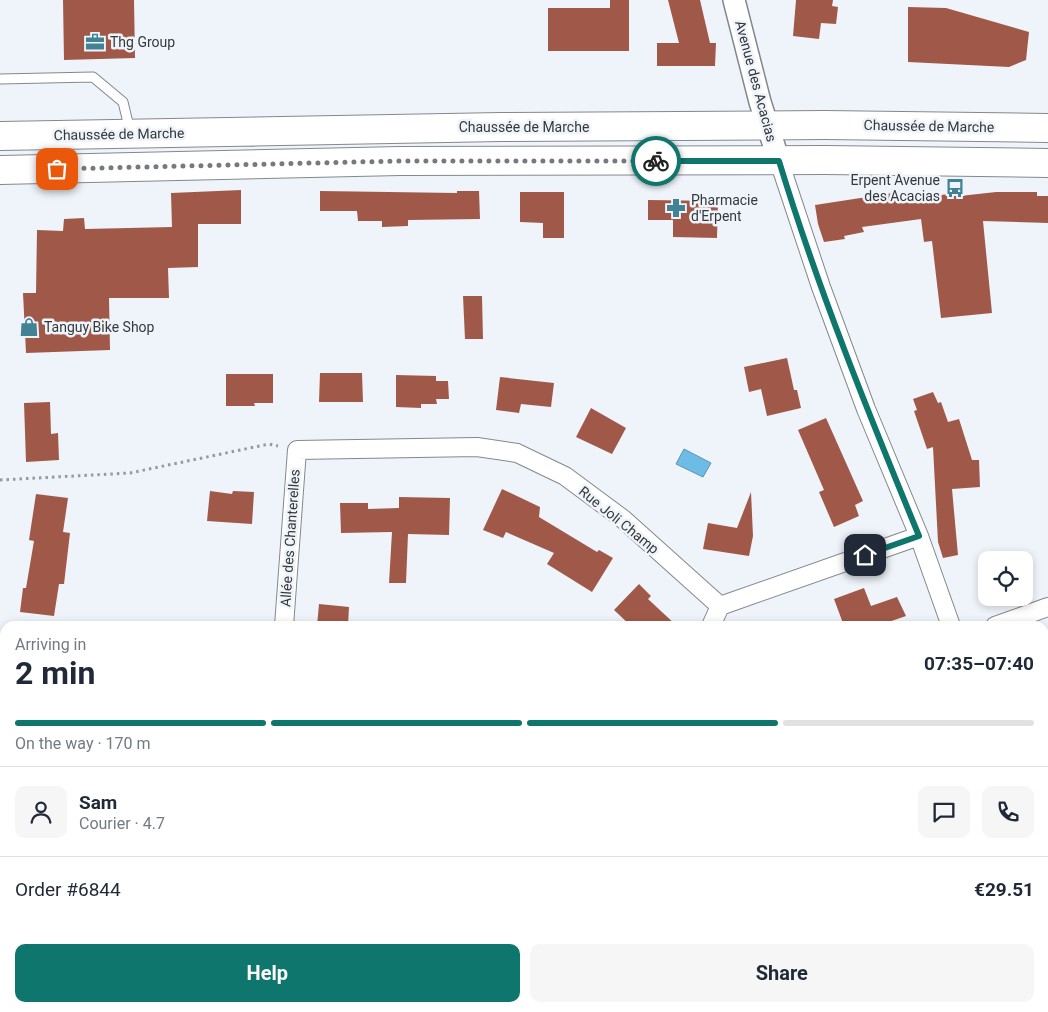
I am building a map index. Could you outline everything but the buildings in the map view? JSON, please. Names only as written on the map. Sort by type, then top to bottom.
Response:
[{"type":"main road","name":"Chaussée de Marche","points":[[0,136],[398,128],[767,125],[1048,128]]},
{"type":"main road","points":[[0,170],[400,161],[1048,163]]},
{"type":"street","name":"Avenue des Acacias","points":[[734,0],[767,125],[779,161]]},
{"type":"street","points":[[779,161],[821,287],[866,409],[919,536],[948,621]]},
{"type":"street","name":"Rue Joli Champ","points":[[297,450],[477,447],[517,453],[565,476],[623,519],[720,606]]},
{"type":"street","name":"Allée des Chanterelles","points":[[284,621],[297,450]]},
{"type":"street","points":[[713,621],[720,606],[919,536]]},
{"type":"street","points":[[1009,621],[1048,607]]},
{"type":"lane","points":[[0,79],[93,77],[123,102],[131,134]]},
{"type":"path","points":[[0,480],[130,474],[269,444],[297,450]]},
{"type":"water","points":[[684,449],[711,463],[703,477],[676,464]]},
{"type":"way so far","points":[[57,169],[400,161],[656,161]]},
{"type":"place","name":"Thg Group","points":[[95,42]]},
{"type":"place","name":"Erpent Avenue des Acacias","points":[[955,188]]},
{"type":"place","name":"Pharmacie d'Erpent","points":[[676,208]]},
{"type":"place","name":"Tanguy Bike Shop","points":[[29,327]]},
{"type":"route","points":[[656,161],[779,161],[821,287],[866,409],[919,536],[865,555]]}]
